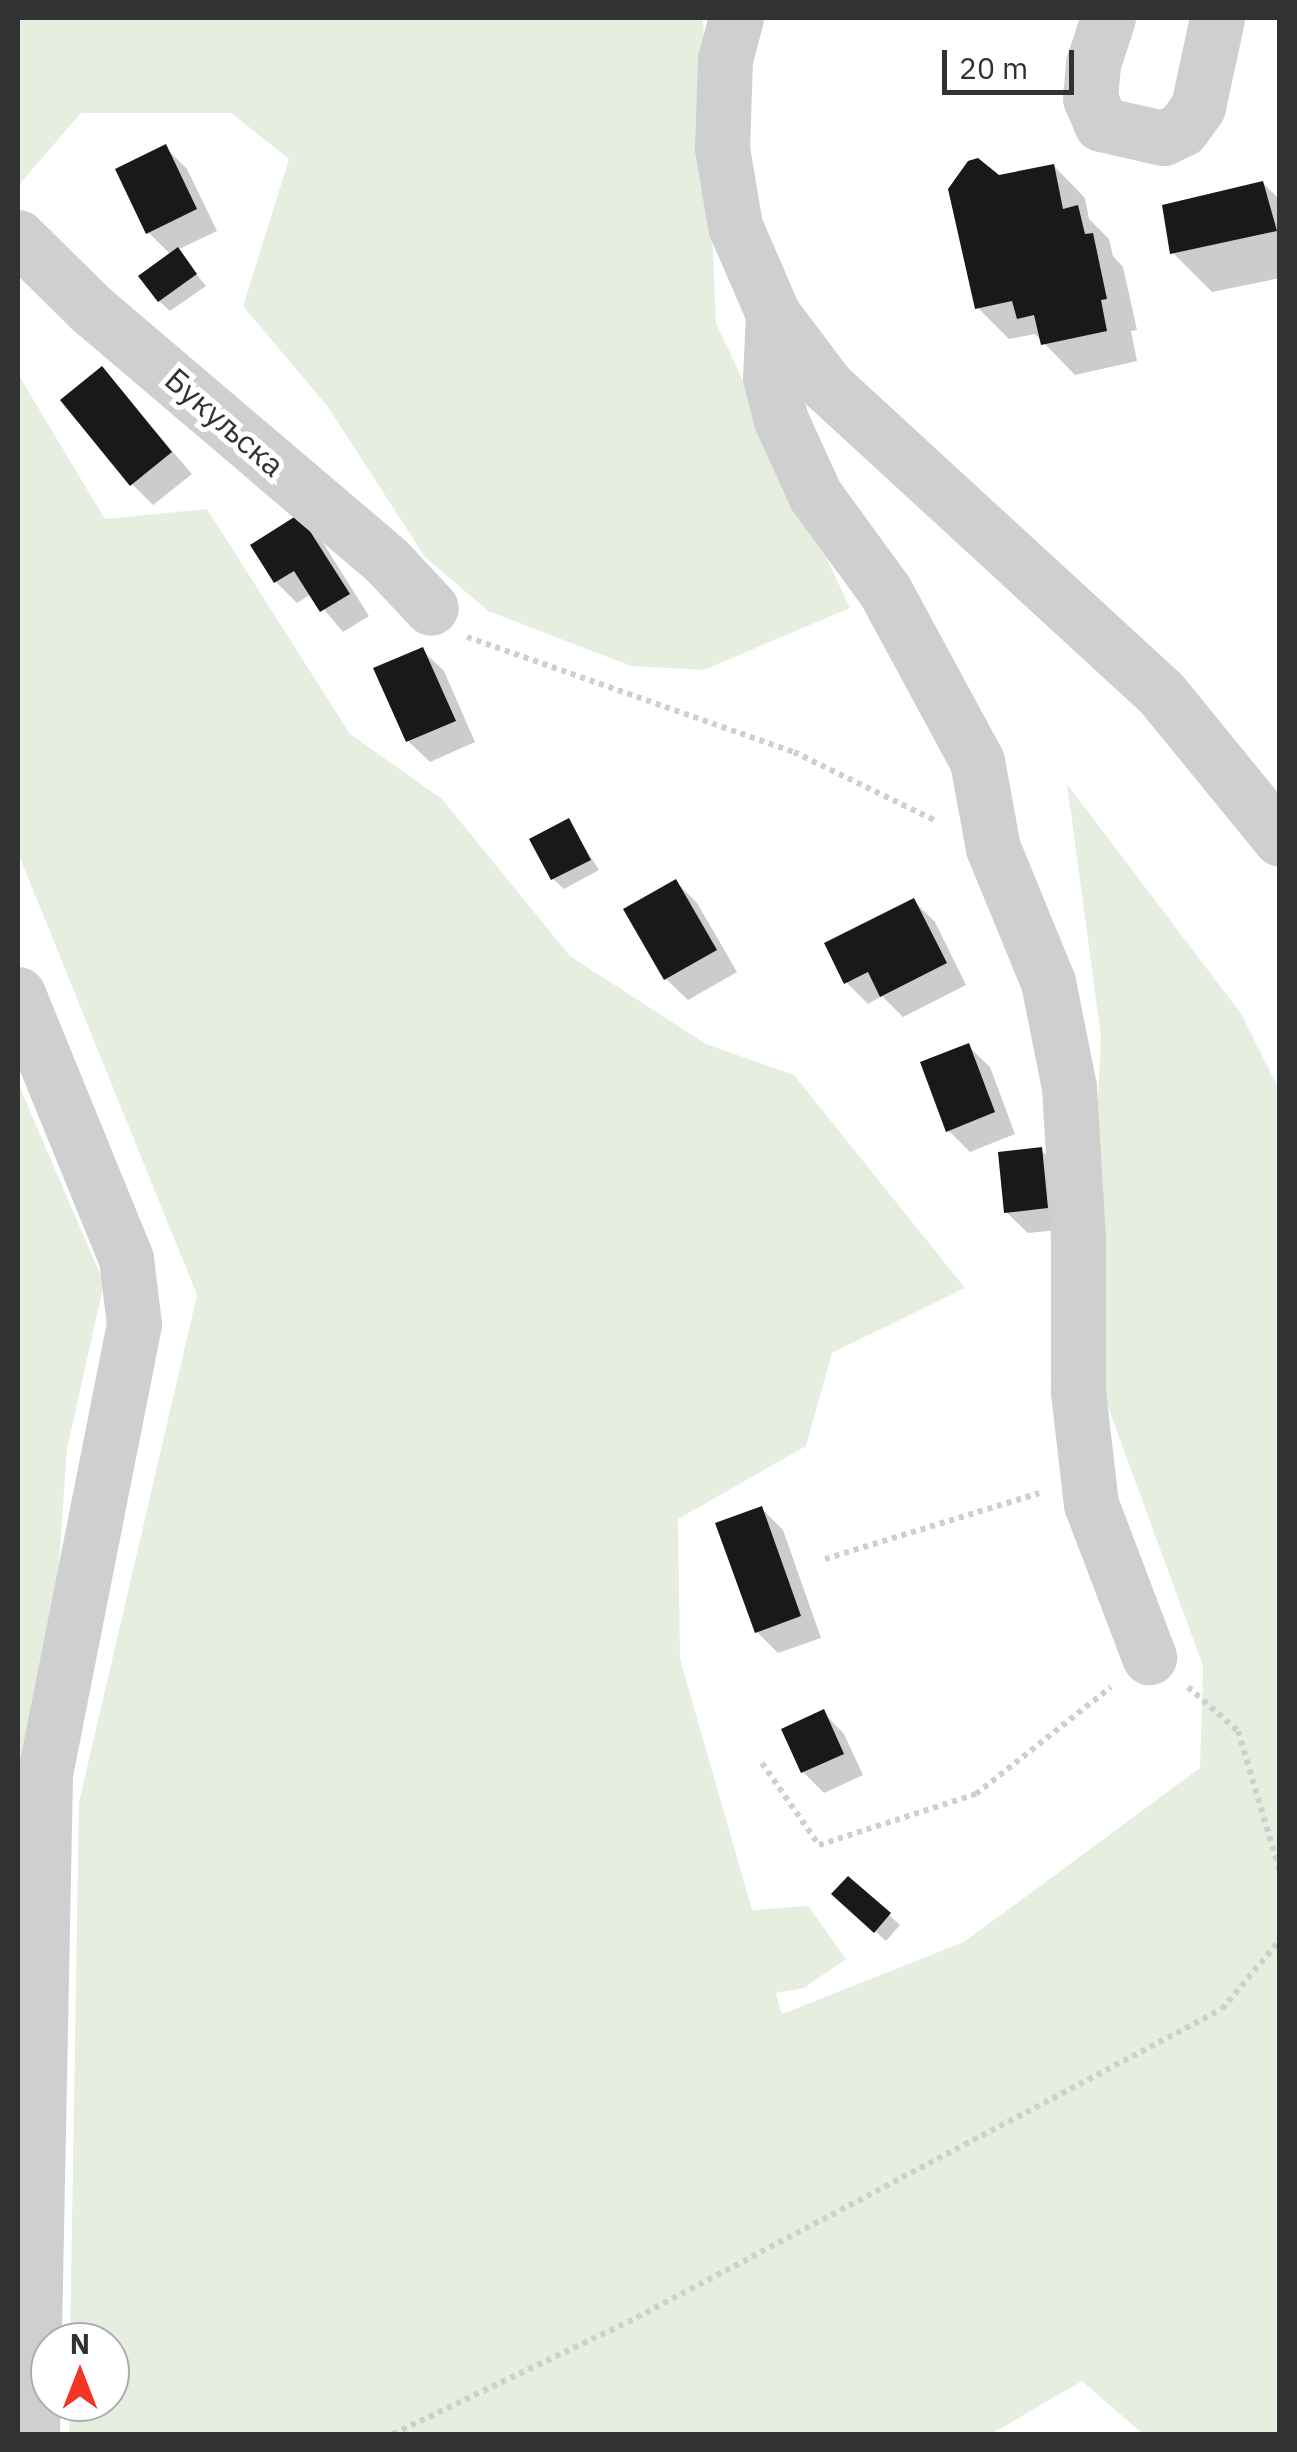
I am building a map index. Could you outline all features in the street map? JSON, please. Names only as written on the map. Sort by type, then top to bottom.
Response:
[{"type":"street","points":[[736,18],[725,59],[722,148],[736,226],[773,314],[827,386],[1160,693],[1280,839]]},
{"type":"street","points":[[1108,18],[1093,64],[1090,98],[1100,124],[1163,138],[1182,129],[1198,107],[1217,18]]},
{"type":"street","name":"Букуљска","points":[[18,238],[91,309],[387,561],[431,608]]},
{"type":"street","points":[[773,314],[770,377],[780,420],[815,495],[885,592],[977,761],[993,848],[1048,982],[1069,1087],[1078,1240],[1078,1392],[1091,1504],[1149,1657]]},
{"type":"street","points":[[18,994],[126,1259],[134,1324],[31,1795],[32,2434]]},
{"type":"path","points":[[431,608],[459,634],[794,752],[993,848]]},
{"type":"path","points":[[825,1559],[1088,1478]]},
{"type":"path","points":[[762,1763],[819,1845],[976,1794],[1149,1657],[1238,1731],[1280,1872]]},
{"type":"path","points":[[393,2434],[628,2322],[1222,2009],[1280,1940]]},
{"type":"green space","points":[[18,18],[703,18],[716,323],[850,608],[704,670],[631,666],[488,611],[425,557],[328,407],[243,306],[289,159],[231,113],[81,113],[18,186]]},
{"type":"green space","points":[[18,374],[105,519],[207,509],[350,734],[442,799],[570,956],[706,1044],[794,1075],[965,1288],[832,1353],[806,1446],[678,1519],[680,1659],[752,1910],[808,1906],[846,1959],[804,1988],[776,1993],[782,2014],[964,1942],[1200,1768],[1203,1666],[1086,1347],[1101,1037],[1067,784],[1242,1015],[1279,1089],[1279,2434],[1143,2434],[1082,2381],[991,2434],[69,2434],[69,2422],[130,2422],[130,2322],[70,2322],[79,1802],[197,1295],[18,853]]},
{"type":"green space","points":[[18,1083],[104,1283],[67,1449],[18,2144]]},
{"type":"building","points":[[166,144],[197,209],[146,234],[115,169]]},
{"type":"building","points":[[978,158],[999,175],[1054,164],[1063,209],[1078,205],[1085,234],[1093,233],[1107,299],[1101,300],[1107,331],[1041,345],[1034,315],[1017,319],[1012,301],[975,309],[948,189],[968,161]]},
{"type":"building","points":[[1263,181],[1277,231],[1170,254],[1162,205]]},
{"type":"building","points":[[178,247],[197,274],[158,302],[138,276]]},
{"type":"building","points":[[102,366],[172,452],[130,486],[60,400]]},
{"type":"building","points":[[299,514],[350,594],[320,612],[294,571],[274,583],[250,545]]},
{"type":"building","points":[[423,647],[456,721],[406,742],[373,668]]},
{"type":"building","points":[[569,818],[591,860],[551,880],[529,839]]},
{"type":"building","points":[[676,879],[717,950],[664,980],[623,909]]},
{"type":"building","points":[[914,898],[947,963],[880,997],[868,972],[844,984],[824,943]]},
{"type":"building","points":[[969,1043],[995,1112],[946,1132],[920,1062]]},
{"type":"building","points":[[1042,1147],[1048,1208],[1004,1213],[998,1152]]},
{"type":"building","points":[[762,1506],[801,1616],[755,1633],[715,1523]]},
{"type":"building","points":[[824,1709],[844,1754],[801,1773],[781,1729]]},
{"type":"building","points":[[848,1876],[891,1913],[874,1933],[831,1894]]}]
